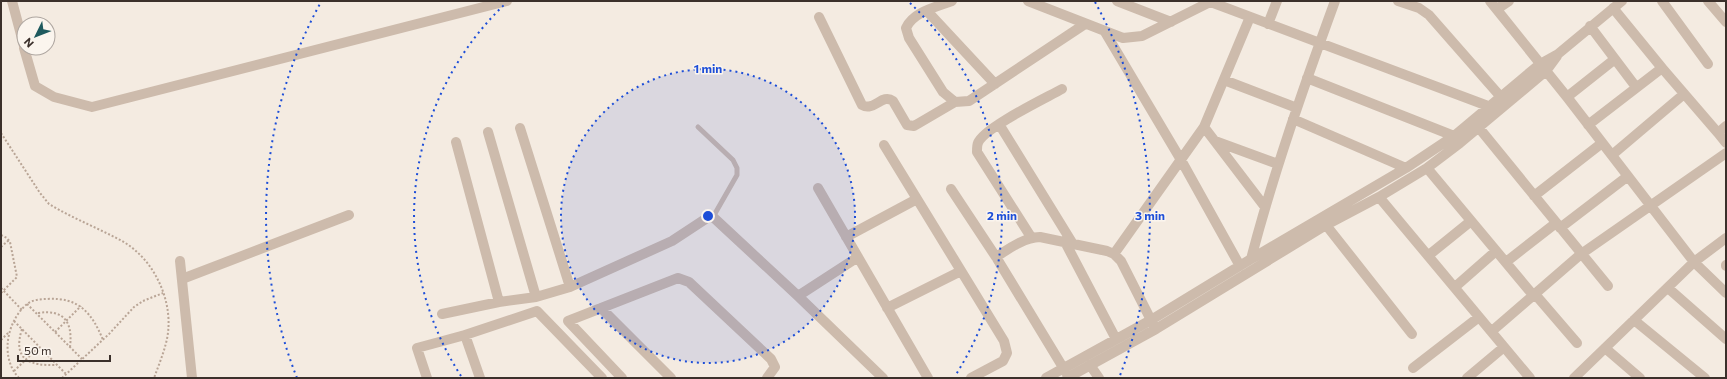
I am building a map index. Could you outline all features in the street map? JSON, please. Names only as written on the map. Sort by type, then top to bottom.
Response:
[{"type":"street","points":[[12,1],[16,16]]},
{"type":"street","points":[[27,56],[35,86],[54,97],[92,107],[507,1]]},
{"type":"street","points":[[952,1],[909,20],[906,28],[909,38],[943,92],[955,102]]},
{"type":"street","points":[[1028,1],[1123,38],[1142,36],[1209,1],[1488,106]]},
{"type":"street","points":[[1117,1],[1171,22]]},
{"type":"street","points":[[1268,24],[1277,1]]},
{"type":"street","points":[[1251,259],[1292,118],[1297,108],[1335,1]]},
{"type":"street","points":[[1398,1],[1419,8],[1429,15],[1500,96]]},
{"type":"street","points":[[1490,1],[1567,97],[1694,262],[1726,293]]},
{"type":"street","points":[[1497,9],[1509,1]]},
{"type":"street","points":[[1662,1],[1708,64]]},
{"type":"street","points":[[1708,1],[1726,22]]},
{"type":"street","points":[[1046,378],[1066,375],[1090,365],[1153,325],[1251,259],[1406,168],[1475,123],[1543,68],[1617,4],[1662,68],[1684,94],[1722,130],[1726,143]]},
{"type":"street","points":[[927,11],[995,84]]},
{"type":"street","points":[[818,17],[862,105],[865,107],[871,107],[885,99],[890,99],[893,101],[907,125],[910,126],[914,126],[955,102],[969,101],[1084,24]]},
{"type":"street","points":[[1114,254],[1204,128],[1250,17]]},
{"type":"street","points":[[1590,26],[1636,87]]},
{"type":"street","points":[[1105,32],[1181,160],[1240,266]]},
{"type":"street","points":[[1567,97],[1615,59]]},
{"type":"street","points":[[1066,375],[1116,339],[1153,325],[1326,225],[1379,197],[1427,168],[1460,144],[1488,106],[1500,96],[1543,68]]},
{"type":"street","points":[[1588,125],[1662,68]]},
{"type":"street","points":[[1307,78],[1454,136]]},
{"type":"street","points":[[1224,80],[1297,108]]},
{"type":"street","points":[[1031,237],[977,152],[977,143],[982,136],[999,124],[1062,89]]},
{"type":"street","points":[[1612,155],[1684,94]]},
{"type":"street","points":[[1292,118],[1406,168]]},
{"type":"street","points":[[1475,123],[1608,286]]},
{"type":"street","points":[[999,124],[1069,243],[1116,339]]},
{"type":"street","points":[[520,128],[570,287]]},
{"type":"street","points":[[1204,128],[1265,207]]},
{"type":"street","points":[[488,132],[536,297]]},
{"type":"street","points":[[1215,141],[1278,164]]},
{"type":"street","points":[[456,142],[500,302]]},
{"type":"street","points":[[1534,196],[1602,143]]},
{"type":"street","points":[[884,145],[1004,342],[1007,353],[1003,361],[972,378]]},
{"type":"street","points":[[1492,332],[1533,294],[1581,254],[1726,153]]},
{"type":"street","points":[[1427,168],[1496,251],[1577,343]]},
{"type":"street","points":[[1506,262],[1628,176]]},
{"type":"street","points":[[818,188],[928,378]]},
{"type":"street","points":[[951,189],[996,257],[1066,375]]},
{"type":"street","points":[[1379,197],[1429,255],[1530,378]]},
{"type":"street","points":[[846,237],[917,199]]},
{"type":"street","points":[[182,279],[349,215]]},
{"type":"street","points":[[442,314],[500,302],[536,297],[570,287],[672,241],[707,218],[713,217],[718,220],[883,378]]},
{"type":"street","points":[[1429,255],[1471,221]]},
{"type":"street","points":[[1326,225],[1412,334]]},
{"type":"street","points":[[996,257],[1031,237],[1040,237],[1107,251],[1114,254],[1121,261],[1153,325]]},
{"type":"street","points":[[1574,378],[1694,262],[1726,238]]},
{"type":"street","points":[[1455,287],[1496,251]]},
{"type":"street","points":[[798,296],[858,257]]},
{"type":"street","points":[[180,261],[192,378]]},
{"type":"street","points":[[887,308],[961,271]]},
{"type":"street","points":[[622,378],[568,321],[678,278],[689,282],[771,359],[776,367],[767,378]]},
{"type":"street","points":[[1668,288],[1726,339]]},
{"type":"street","points":[[601,308],[671,378]]},
{"type":"street","points":[[427,378],[417,348],[465,335],[537,311],[602,378]]},
{"type":"street","points":[[1413,368],[1479,317]]},
{"type":"street","points":[[1634,320],[1705,378]]},
{"type":"street","points":[[465,335],[480,378]]},
{"type":"street","points":[[1467,378],[1504,347]]},
{"type":"street","points":[[1605,348],[1640,378]]},
{"type":"street","points":[[1090,365],[1100,378]]},
{"type":"lane","points":[[698,127],[733,160],[737,168],[736,175],[713,217]]},
{"type":"path","points":[[1,133],[40,193],[49,204],[124,242],[143,258],[153,270],[163,293],[168,326],[166,343],[154,378]]},
{"type":"path","points":[[1,235],[9,240],[18,274],[16,280],[1,293]]},
{"type":"path","points":[[1,247],[9,240]]},
{"type":"path","points":[[1,288],[22,310]]},
{"type":"path","points":[[62,378],[103,340],[134,307],[143,301],[163,293]]},
{"type":"path","points":[[19,378],[10,364],[7,343],[14,321],[28,304],[38,300],[52,299],[64,300],[81,306],[89,313],[96,323],[103,340]]},
{"type":"path","points":[[28,304],[82,359]]},
{"type":"path","points":[[55,332],[81,306]]},
{"type":"path","points":[[37,313],[56,313],[66,320],[70,326],[70,347]]},
{"type":"path","points":[[14,321],[66,374]]},
{"type":"path","points":[[22,329],[18,339],[19,347],[26,360],[36,365],[57,365]]},
{"type":"path","points":[[1,340],[10,331]]},
{"type":"path","points":[[14,371],[39,347]]}]
